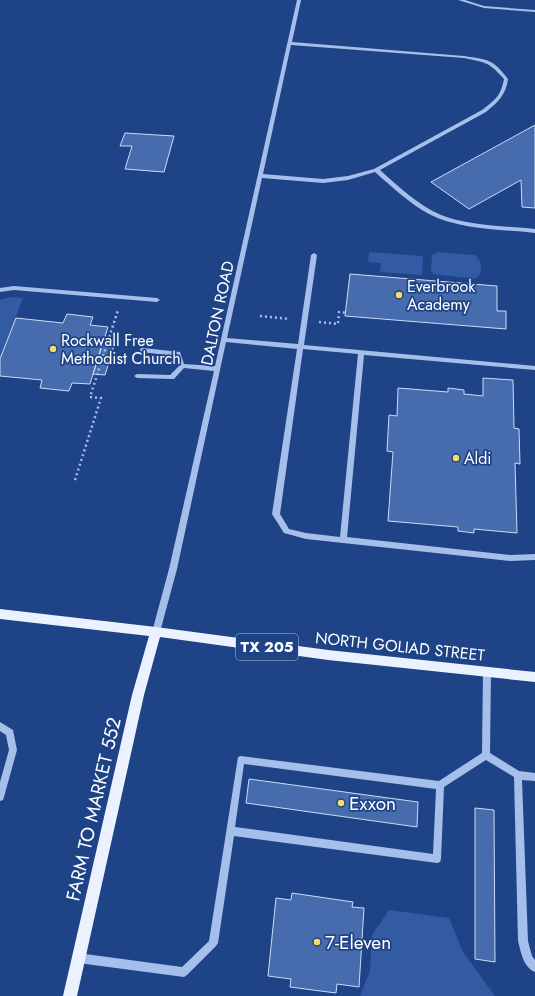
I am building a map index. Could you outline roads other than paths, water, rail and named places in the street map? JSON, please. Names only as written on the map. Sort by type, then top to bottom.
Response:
[{"type":"main road","name":"NORTH GOLIAD STREET","points":[[0,614],[156,632],[328,655],[535,677]]},
{"type":"main road","name":"FARM TO MARKET 552","points":[[70,996],[138,695],[156,632]]},
{"type":"street","name":"DALTON ROAD","points":[[156,632],[173,569],[225,340],[299,0]]},
{"type":"street","points":[[460,0],[484,7],[535,11]]},
{"type":"street","points":[[261,176],[323,181],[348,178],[376,170],[484,111],[499,100],[505,90],[506,79],[495,66],[489,62],[464,57],[290,43]]},
{"type":"street","points":[[376,170],[420,206],[441,217],[469,223],[535,231]]},
{"type":"street","points":[[314,255],[276,514],[287,531],[306,536],[510,558],[535,557]]},
{"type":"street","points":[[0,290],[14,288],[157,300]]},
{"type":"street","points":[[225,340],[535,368]]},
{"type":"street","points":[[143,350],[178,354],[182,366]]},
{"type":"street","points":[[343,540],[361,353]]},
{"type":"street","points":[[182,366],[218,369]]},
{"type":"street","points":[[137,376],[172,377],[182,366]]},
{"type":"street","points":[[486,755],[487,672]]},
{"type":"street","points":[[0,726],[10,733],[13,750],[0,797]]},
{"type":"street","points":[[486,755],[518,775],[535,777]]},
{"type":"street","points":[[78,958],[184,972],[213,943],[241,760],[440,785],[486,755]]},
{"type":"street","points":[[518,775],[523,941],[528,959],[535,967]]},
{"type":"street","points":[[230,831],[437,859],[440,785]]},
{"type":"place","name":"Everbrook Academy","points":[[399,295]]},
{"type":"place","name":"Rockwall Free Methodist Church","points":[[53,349]]},
{"type":"place","name":"Aldi","points":[[456,458]]},
{"type":"place","name":"Exxon","points":[[341,803]]},
{"type":"place","name":"7-Eleven","points":[[317,942]]}]
